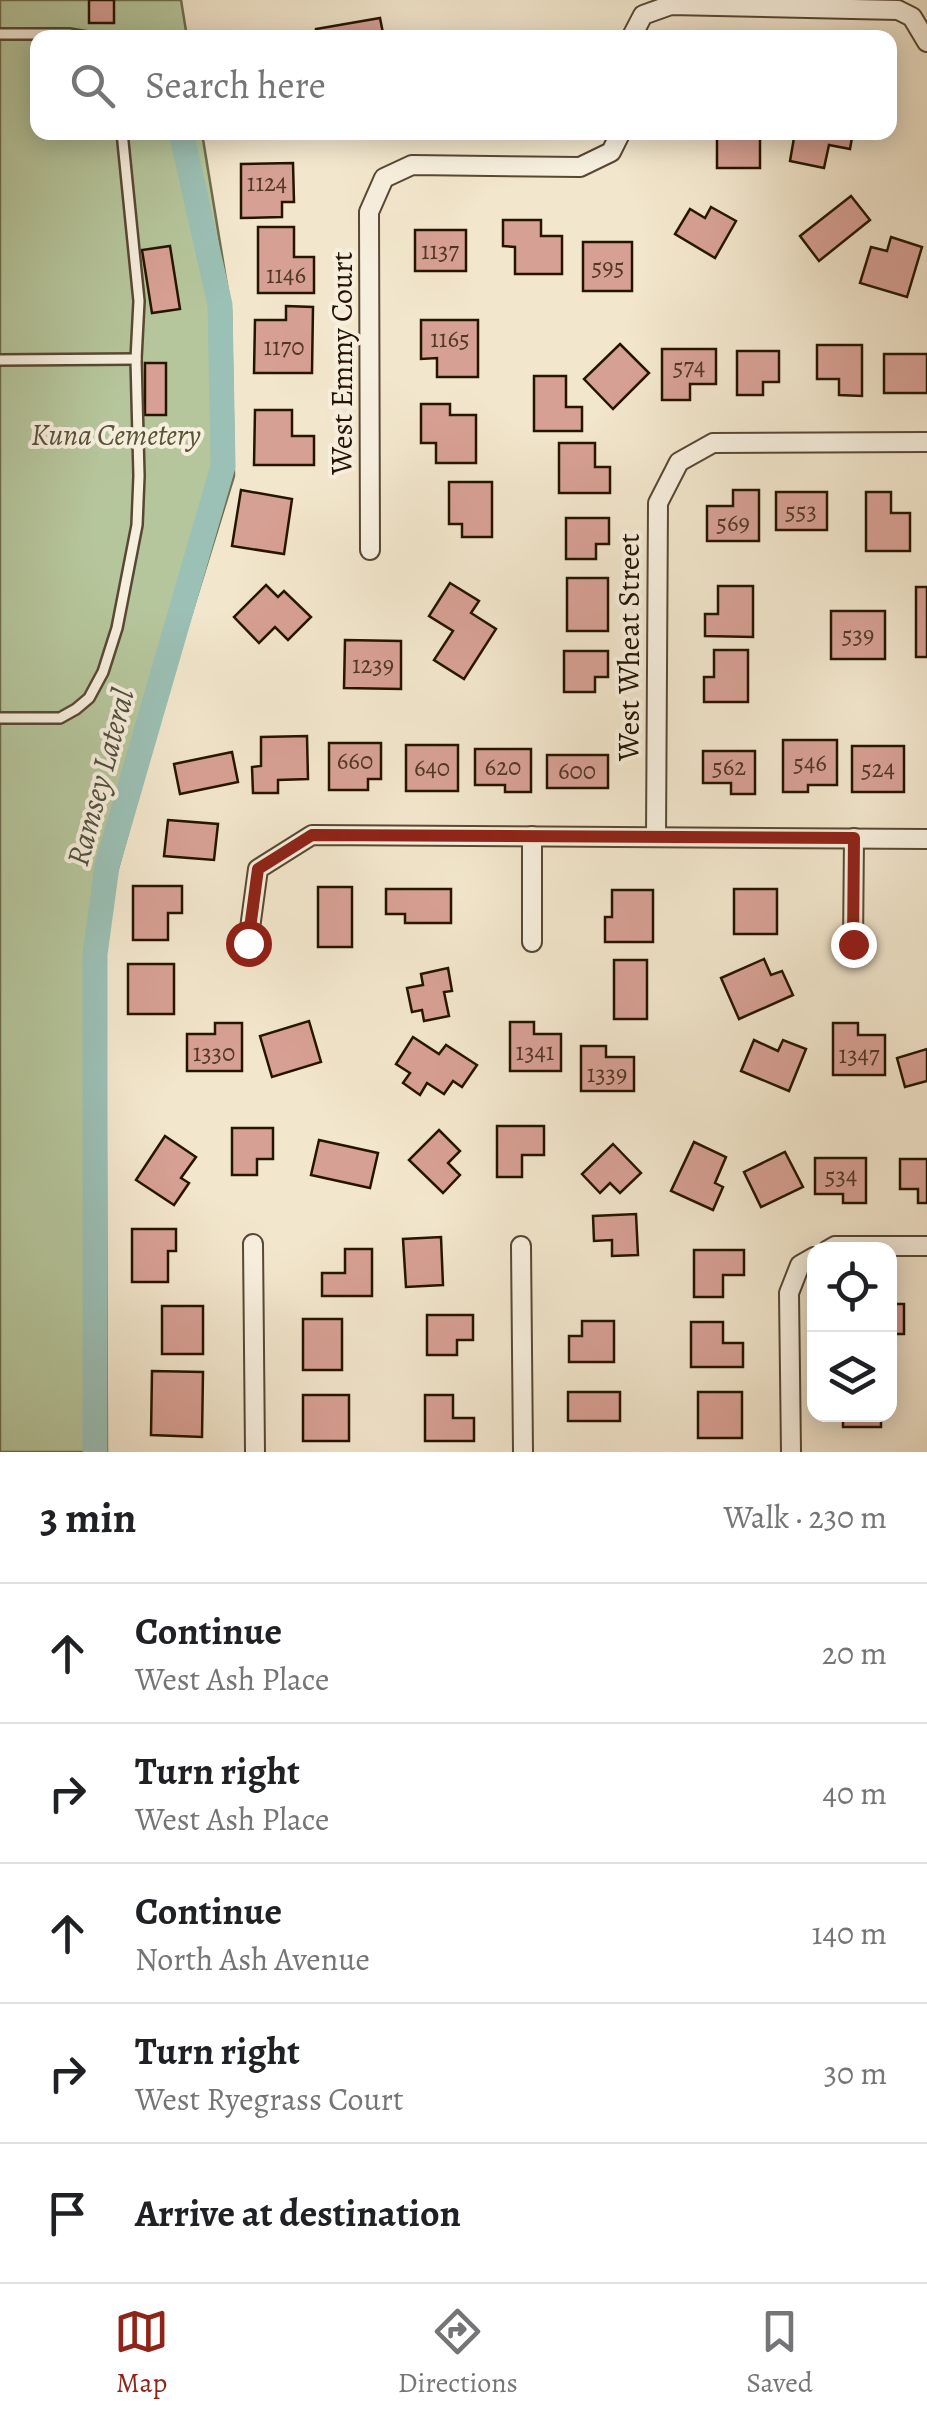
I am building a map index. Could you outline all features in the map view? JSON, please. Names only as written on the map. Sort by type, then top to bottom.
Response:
[{"type":"street","points":[[635,30],[643,15],[671,4],[880,4],[912,17],[927,42]]},
{"type":"street","name":"West Emmy Court","points":[[370,550],[369,212],[384,178],[412,166],[580,167],[611,152],[617,140]]},
{"type":"street","name":"West Wheat Street","points":[[656,837],[658,503],[679,462],[713,443],[927,442]]},
{"type":"street","points":[[248,943],[258,869],[312,835],[927,839]]},
{"type":"street","points":[[532,836],[532,942]]},
{"type":"street","points":[[853,944],[854,838]]},
{"type":"street","points":[[254,1244],[255,1452]]},
{"type":"street","points":[[522,1246],[523,1452]]},
{"type":"street","points":[[897,1246],[927,1246]]},
{"type":"street","points":[[790,1452],[790,1293],[807,1261]]},
{"type":"lane","points":[[0,34],[30,34]]},
{"type":"lane","points":[[0,718],[60,718],[90,698],[104,672],[117,628],[137,524],[139,301],[123,140]]},
{"type":"lane","points":[[0,360],[136,358]]},
{"type":"green space","name":"Kuna Cemetery","points":[[0,0],[181,0],[186,30],[30,30],[30,140],[203,140],[231,310],[234,476],[164,703],[105,915],[107,1452],[0,1452]]},
{"type":"building","points":[[89,0],[114,0],[114,23],[89,23]]},
{"type":"building","points":[[380,18],[382,30],[316,30]]},
{"type":"building","points":[[717,140],[760,140],[760,168],[717,168]]},
{"type":"building","points":[[794,140],[852,140],[850,149],[829,145],[824,168],[790,161]]},
{"type":"building","points":[[293,163],[294,202],[282,202],[282,217],[241,218],[241,164]]},
{"type":"building","points":[[851,196],[870,220],[819,261],[800,236]]},
{"type":"building","points":[[711,207],[736,221],[715,258],[675,234],[690,209],[705,218]]},
{"type":"building","points":[[503,220],[541,220],[541,236],[562,236],[562,274],[515,274],[515,247],[503,246]]},
{"type":"building","points":[[258,227],[294,227],[294,257],[314,257],[314,293],[258,293]]},
{"type":"building","points":[[415,230],[466,230],[466,271],[415,271]]},
{"type":"building","points":[[891,237],[922,247],[907,297],[860,283],[871,247],[887,251]]},
{"type":"building","points":[[583,242],[632,242],[632,291],[583,291]]},
{"type":"building","points":[[170,246],[180,309],[152,313],[142,250]]},
{"type":"building","points":[[286,306],[313,307],[312,373],[254,373],[255,320],[286,320]]},
{"type":"building","points":[[421,320],[478,320],[478,377],[437,377],[437,358],[421,359]]},
{"type":"building","points":[[620,344],[649,373],[613,409],[584,379]]},
{"type":"building","points":[[817,345],[862,345],[862,396],[839,395],[839,379],[817,379]]},
{"type":"building","points":[[662,349],[716,349],[716,384],[690,384],[690,400],[662,400]]},
{"type":"building","points":[[737,351],[779,351],[779,382],[763,382],[763,395],[737,395]]},
{"type":"building","points":[[884,354],[927,354],[927,393],[884,393]]},
{"type":"building","points":[[145,363],[166,363],[166,415],[145,415]]},
{"type":"building","points":[[534,376],[566,376],[566,407],[582,407],[582,431],[534,431]]},
{"type":"building","points":[[421,404],[450,404],[450,415],[476,415],[476,463],[436,463],[436,443],[421,443]]},
{"type":"building","points":[[255,410],[292,410],[292,436],[314,436],[314,465],[254,465]]},
{"type":"building","points":[[559,443],[595,443],[595,467],[610,467],[610,493],[559,493]]},
{"type":"building","points":[[449,482],[492,482],[492,537],[462,537],[462,524],[449,524]]},
{"type":"building","points":[[241,490],[292,499],[284,554],[232,546]]},
{"type":"building","points":[[733,490],[759,490],[759,541],[707,541],[707,506],[733,506]]},
{"type":"building","points":[[776,492],[827,492],[827,530],[776,530]]},
{"type":"building","points":[[866,492],[891,492],[891,513],[910,513],[910,551],[866,551]]},
{"type":"building","points":[[566,518],[609,518],[609,544],[596,544],[596,559],[566,559]]},
{"type":"building","points":[[567,578],[608,578],[608,631],[567,631]]},
{"type":"building","points":[[450,583],[479,601],[471,613],[496,629],[464,679],[434,660],[453,631],[429,616]]},
{"type":"building","points":[[266,585],[278,597],[284,591],[311,617],[288,640],[275,627],[259,643],[234,617]]},
{"type":"building","points":[[718,586],[753,586],[753,637],[705,636],[705,614],[718,614]]},
{"type":"building","points":[[916,587],[927,587],[927,657],[916,657]]},
{"type":"building","points":[[831,611],[885,611],[885,659],[831,659]]},
{"type":"building","points":[[345,640],[401,641],[401,689],[344,688]]},
{"type":"building","points":[[714,650],[748,650],[748,702],[704,702],[704,677],[714,677]]},
{"type":"building","points":[[564,651],[608,651],[608,677],[595,677],[595,692],[564,692]]},
{"type":"building","points":[[307,736],[308,779],[278,780],[278,793],[253,793],[252,767],[261,766],[261,737]]},
{"type":"building","points":[[783,740],[837,740],[837,785],[808,785],[808,792],[783,792]]},
{"type":"building","points":[[329,743],[381,743],[381,779],[368,779],[368,790],[329,790]]},
{"type":"building","points":[[406,745],[458,745],[458,791],[406,791]]},
{"type":"building","points":[[852,746],[904,746],[904,792],[852,792]]},
{"type":"building","points":[[475,749],[531,749],[531,792],[505,792],[505,785],[475,785]]},
{"type":"building","points":[[703,751],[755,751],[755,794],[731,794],[731,783],[703,783]]},
{"type":"building","points":[[232,752],[238,782],[180,794],[174,764]]},
{"type":"building","points":[[547,755],[608,755],[608,788],[547,788]]},
{"type":"building","points":[[168,820],[218,824],[214,860],[164,856]]},
{"type":"building","points":[[133,886],[182,886],[182,913],[168,913],[168,940],[133,940]]},
{"type":"building","points":[[318,887],[352,887],[352,947],[318,947]]},
{"type":"building","points":[[386,889],[451,889],[451,923],[405,923],[405,914],[386,914]]},
{"type":"building","points":[[734,889],[777,889],[777,934],[734,934]]},
{"type":"building","points":[[612,890],[653,890],[653,942],[605,942],[605,917],[612,917]]},
{"type":"building","points":[[764,959],[771,975],[782,971],[793,995],[739,1019],[721,978]]},
{"type":"building","points":[[614,960],[647,960],[647,1019],[614,1019]]},
{"type":"building","points":[[128,964],[174,964],[174,1014],[128,1014]]},
{"type":"building","points":[[448,968],[452,991],[444,992],[449,1016],[424,1021],[422,1010],[412,1012],[407,988],[423,985],[421,974]]},
{"type":"building","points":[[309,1021],[321,1062],[272,1077],[260,1036]]},
{"type":"building","points":[[510,1022],[534,1022],[534,1034],[561,1034],[561,1071],[510,1071]]},
{"type":"building","points":[[215,1023],[242,1023],[242,1071],[187,1071],[187,1034],[215,1034]]},
{"type":"building","points":[[833,1023],[858,1023],[858,1035],[885,1035],[885,1075],[833,1075]]},
{"type":"building","points":[[413,1037],[439,1054],[446,1045],[477,1065],[462,1087],[453,1081],[444,1094],[427,1083],[420,1095],[403,1083],[410,1073],[396,1064]]},
{"type":"building","points":[[754,1040],[778,1051],[783,1040],[806,1049],[789,1091],[741,1071]]},
{"type":"building","points":[[581,1046],[606,1046],[606,1057],[634,1057],[634,1091],[581,1091]]},
{"type":"building","points":[[927,1049],[927,1081],[905,1087],[897,1058]]},
{"type":"building","points":[[497,1126],[544,1126],[544,1155],[522,1155],[522,1177],[497,1177]]},
{"type":"building","points":[[232,1128],[273,1128],[273,1159],[257,1159],[257,1175],[232,1175]]},
{"type":"building","points":[[439,1130],[460,1151],[448,1163],[460,1175],[443,1193],[409,1160]]},
{"type":"building","points":[[165,1136],[196,1157],[181,1178],[189,1183],[174,1205],[136,1180]]},
{"type":"building","points":[[319,1140],[378,1153],[370,1188],[311,1175]]},
{"type":"building","points":[[694,1142],[726,1157],[715,1183],[723,1187],[713,1210],[671,1191]]},
{"type":"building","points":[[613,1144],[641,1173],[620,1193],[610,1183],[600,1193],[582,1174]]},
{"type":"building","points":[[785,1152],[803,1187],[761,1207],[744,1172]]},
{"type":"building","points":[[815,1158],[866,1158],[866,1203],[843,1203],[843,1194],[815,1194]]},
{"type":"building","points":[[900,1159],[927,1159],[927,1203],[918,1203],[918,1189],[900,1189]]},
{"type":"building","points":[[636,1214],[638,1255],[612,1256],[612,1240],[594,1241],[593,1216]]},
{"type":"building","points":[[132,1229],[176,1229],[176,1251],[168,1251],[168,1282],[132,1282]]},
{"type":"building","points":[[441,1237],[443,1285],[406,1287],[403,1239]]},
{"type":"building","points":[[345,1249],[372,1249],[372,1296],[322,1296],[322,1273],[345,1273]]},
{"type":"building","points":[[694,1250],[744,1250],[744,1275],[723,1275],[723,1297],[694,1297]]},
{"type":"building","points":[[897,1304],[904,1304],[904,1334],[897,1334]]},
{"type":"building","points":[[162,1306],[203,1306],[203,1354],[162,1354]]},
{"type":"building","points":[[427,1315],[473,1315],[473,1340],[457,1340],[457,1355],[427,1355]]},
{"type":"building","points":[[303,1319],[342,1319],[342,1370],[303,1370]]},
{"type":"building","points":[[582,1321],[614,1321],[614,1362],[569,1362],[569,1336],[582,1336]]},
{"type":"building","points":[[691,1322],[723,1322],[723,1343],[743,1343],[743,1367],[691,1367]]},
{"type":"building","points":[[152,1371],[203,1372],[202,1437],[151,1435]]},
{"type":"building","points":[[568,1392],[620,1392],[620,1421],[568,1421]]},
{"type":"building","points":[[698,1392],[742,1392],[742,1438],[698,1438]]},
{"type":"building","points":[[303,1395],[349,1395],[349,1441],[303,1441]]},
{"type":"building","points":[[425,1395],[453,1395],[453,1418],[474,1418],[474,1441],[425,1441]]},
{"type":"building","points":[[843,1422],[881,1422],[881,1427],[843,1427]]},
{"type":"waterway","name":"Ramsey Lateral","points":[[95,1452],[95,954],[107,866],[223,466],[220,305],[183,140]]},
{"type":"route","points":[[248,943],[258,869],[312,835],[854,838],[853,944]]}]
